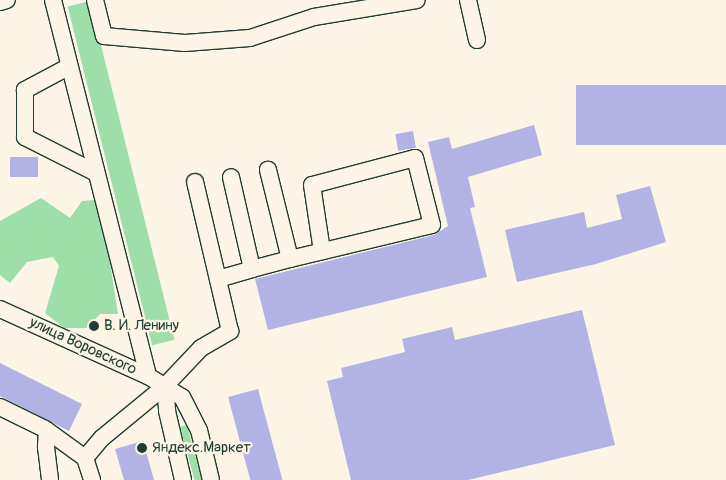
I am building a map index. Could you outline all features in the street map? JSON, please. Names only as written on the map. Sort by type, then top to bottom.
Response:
[{"type":"street","points":[[0,2],[7,0]]},
{"type":"street","points":[[53,0],[68,67],[148,376]]},
{"type":"street","points":[[95,0],[104,36],[185,43],[250,38],[314,17],[417,0]]},
{"type":"street","points":[[468,0],[477,40]]},
{"type":"street","points":[[68,67],[25,90],[25,137],[96,173]]},
{"type":"street","points":[[218,279],[432,224],[415,158],[312,185],[322,251]]},
{"type":"street","points":[[268,170],[290,259]]},
{"type":"street","points":[[231,177],[252,269]]},
{"type":"street","points":[[85,458],[102,438],[165,386],[201,348],[230,330],[194,182]]},
{"type":"street","name":"улица Воровского","points":[[0,308],[148,376],[182,398],[191,410],[211,480]]},
{"type":"street","points":[[165,386],[167,411],[183,480]]},
{"type":"street","points":[[0,407],[47,431],[85,458],[92,480]]},
{"type":"street","points":[[47,431],[46,447],[50,480]]},
{"type":"green space","points":[[90,1],[174,340],[152,345],[68,7]]},
{"type":"green space","points":[[41,198],[70,218],[82,201],[94,200],[109,257],[118,314],[100,314],[87,328],[64,328],[45,313],[59,266],[53,257],[27,262],[10,283],[0,275],[0,221]]},
{"type":"green space","points":[[187,425],[202,480],[194,480],[180,427]]},
{"type":"building","points":[[576,85],[726,85],[726,145],[576,145]]},
{"type":"building","points":[[534,125],[542,155],[468,177],[475,207],[470,208],[487,277],[268,330],[255,279],[434,235],[448,226],[428,142],[449,137],[452,149]]},
{"type":"building","points":[[413,131],[416,148],[398,151],[395,134]]},
{"type":"building","points":[[10,157],[38,157],[38,177],[10,177]]},
{"type":"building","points":[[650,186],[666,242],[596,264],[517,282],[505,230],[584,212],[587,228],[622,219],[616,195]]},
{"type":"building","points":[[582,310],[615,445],[468,480],[351,480],[327,381],[343,377],[341,368],[405,352],[402,339],[452,327],[455,340]]},
{"type":"building","points":[[0,363],[82,404],[69,431],[0,396]]},
{"type":"building","points":[[258,389],[282,480],[250,480],[228,397]]},
{"type":"building","points":[[143,441],[154,480],[124,480],[115,449]]},
{"type":"place","name":"В. И. Ленину","points":[[94,326]]},
{"type":"place","name":"Яндекс.Маркет","points":[[142,448]]}]
